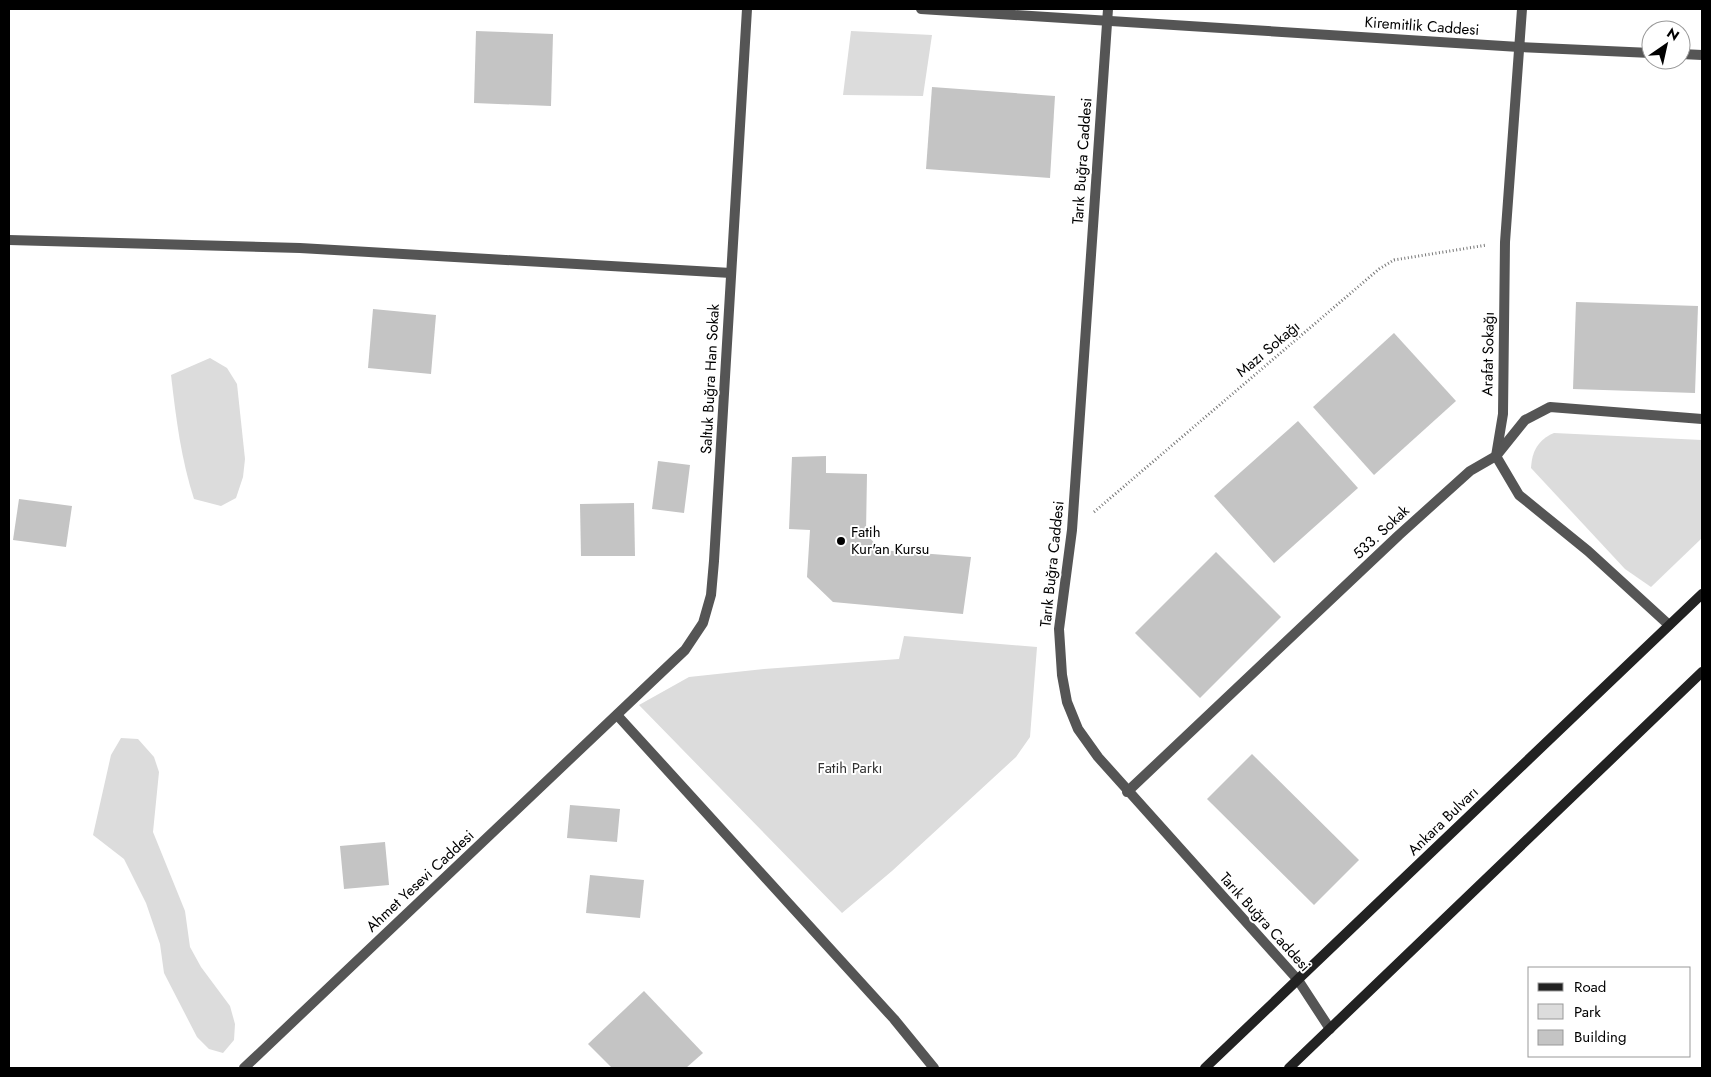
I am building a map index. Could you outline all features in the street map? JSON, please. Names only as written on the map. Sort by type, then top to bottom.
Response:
[{"type":"main road","name":"Ankara Bulvarı","points":[[1205,1068],[1702,594]]},
{"type":"main road","points":[[1288,1068],[1330,1030],[1702,672]]},
{"type":"street","name":"Saltuk Buğra Han Sokak","points":[[617,715],[685,650],[703,623],[711,595],[748,9]]},
{"type":"street","name":"Kiremitlik Caddesi","points":[[921,9],[1519,47],[1641,53]]},
{"type":"street","name":"Tarık Buğra Caddesi","points":[[1108,9],[1072,530],[1059,629],[1062,675],[1067,702],[1078,729],[1098,757],[1127,792],[1298,980],[1330,1030]]},
{"type":"street","name":"Arafat Sokağı","points":[[1496,456],[1503,414],[1505,242],[1522,9]]},
{"type":"street","points":[[9,240],[300,248],[731,273]]},
{"type":"street","name":"533. Sokak","points":[[1127,792],[1399,535],[1470,471],[1496,456],[1525,420],[1550,407],[1702,419]]},
{"type":"street","points":[[1496,456],[1519,495],[1588,551],[1669,625]]},
{"type":"street","points":[[617,715],[881,1005],[934,1068]]},
{"type":"street","name":"Ahmet Yesevi Caddesi","points":[[244,1068],[617,715]]},
{"type":"path","name":"Mazı Sokağı","points":[[1072,530],[1379,269],[1394,260],[1505,242]]},
{"type":"green space","points":[[851,31],[932,35],[923,96],[843,95]]},
{"type":"green space","points":[[210,358],[227,368],[237,384],[245,459],[243,477],[236,498],[221,506],[194,499],[182,454],[171,375]]},
{"type":"green space","points":[[1554,433],[1702,440],[1702,538],[1651,587],[1625,569],[1531,468],[1534,451],[1544,439]]},
{"type":"green space","name":"Fatih Parkı","points":[[904,636],[1037,647],[1030,737],[1016,757],[892,871],[842,913],[639,705],[689,677],[764,669],[899,659]]},
{"type":"green space","points":[[121,738],[138,739],[154,757],[159,772],[153,832],[185,911],[190,947],[201,967],[230,1006],[235,1024],[234,1040],[223,1053],[209,1049],[197,1037],[164,973],[160,944],[146,903],[124,859],[93,835],[111,755]]},
{"type":"building","points":[[476,31],[553,34],[551,106],[474,103]]},
{"type":"building","points":[[932,87],[1055,96],[1050,178],[926,169]]},
{"type":"building","points":[[1576,302],[1698,306],[1695,393],[1573,389]]},
{"type":"building","points":[[373,309],[436,315],[431,374],[368,368]]},
{"type":"building","points":[[1394,333],[1456,401],[1374,475],[1313,407]]},
{"type":"building","points":[[1298,421],[1358,488],[1274,563],[1214,496]]},
{"type":"building","name":"Fatih Kur'an Kursu","points":[[826,456],[826,473],[867,474],[866,533],[880,550],[971,557],[963,614],[833,602],[807,577],[810,530],[789,529],[792,457]]},
{"type":"building","points":[[658,461],[690,465],[684,513],[652,509]]},
{"type":"building","points":[[19,499],[72,506],[66,547],[13,540]]},
{"type":"building","points":[[634,503],[635,556],[581,556],[580,504]]},
{"type":"building","points":[[1216,552],[1281,617],[1200,698],[1135,633]]},
{"type":"building","points":[[1252,754],[1359,860],[1314,905],[1207,799]]},
{"type":"building","points":[[570,805],[620,809],[617,842],[567,838]]},
{"type":"building","points":[[385,842],[389,885],[344,889],[340,846]]},
{"type":"building","points":[[590,875],[644,880],[640,918],[586,913]]},
{"type":"building","points":[[644,991],[703,1053],[686,1068],[612,1068],[588,1044]]},
{"type":"place","name":"Fatih Kur'an Kursu","points":[[841,541]]}]
